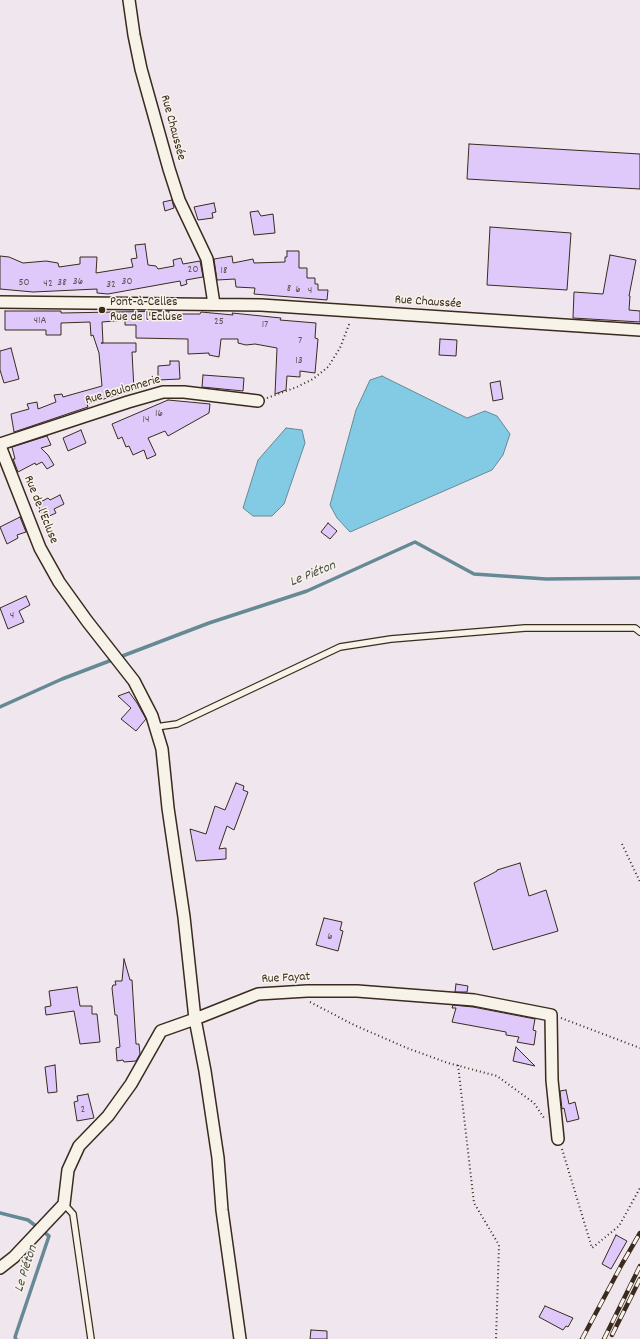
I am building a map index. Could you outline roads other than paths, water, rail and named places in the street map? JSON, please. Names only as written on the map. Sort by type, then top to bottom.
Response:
[{"type":"street","name":"Rue Chaussée","points":[[129,0],[141,70],[179,200],[207,260],[214,304]]},
{"type":"street","name":"Rue Chaussée","points":[[0,302],[261,305],[640,330]]},
{"type":"street","name":"Rue Boulonnerie","points":[[0,445],[128,402],[163,392],[184,392],[258,400]]},
{"type":"street","name":"Rue de l'Ecluse","points":[[0,445],[40,548],[59,582],[110,652],[122,665],[147,703],[156,727]]},
{"type":"street","points":[[156,727],[162,749],[168,808],[184,917],[195,1019],[205,1071],[218,1158],[222,1210],[240,1339]]},
{"type":"street","name":"Rue Fayat","points":[[64,1204],[68,1170],[79,1146],[108,1116],[131,1084],[161,1030],[195,1019],[258,994],[357,991],[425,995],[474,1000],[552,1015],[552,1080],[558,1139]]},
{"type":"street","points":[[0,1268],[14,1258],[64,1204]]},
{"type":"lane","points":[[156,727],[178,724],[340,647],[391,639],[525,628],[635,628],[640,632]]},
{"type":"lane","points":[[64,1204],[74,1214],[91,1339]]},
{"type":"water","points":[[382,376],[467,418],[485,411],[497,416],[510,434],[503,455],[492,470],[350,532],[337,518],[330,505],[356,410],[370,380]]},
{"type":"water","points":[[286,428],[302,430],[305,443],[284,504],[272,516],[253,516],[243,508],[258,460]]},
{"type":"waterway","name":"Le Piéton","points":[[0,707],[62,679],[209,623],[307,591],[415,542],[474,574],[546,579],[640,578]]},
{"type":"waterway","name":"Le Piéton","points":[[0,1213],[28,1220],[49,1236],[15,1337],[16,1339]]},
{"type":"railway","points":[[582,1339],[640,1233]]},
{"type":"railway","points":[[604,1339],[640,1266]]},
{"type":"railway","points":[[612,1335],[640,1279]]},
{"type":"place","name":"Pont-à-Celles Rue de l'Ecluse","points":[[102,310]]}]
